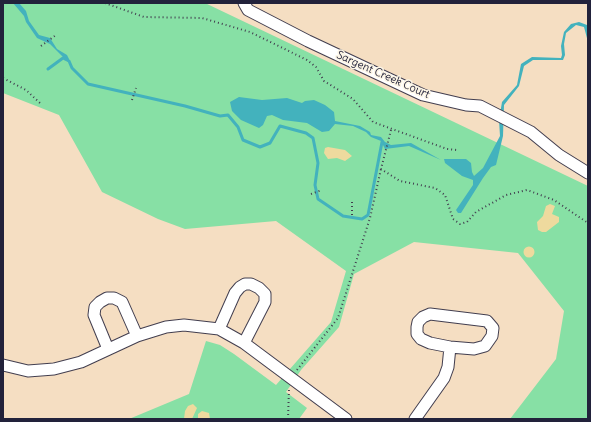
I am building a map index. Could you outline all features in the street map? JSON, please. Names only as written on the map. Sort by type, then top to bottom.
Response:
[{"type":"street","name":"Sargent Creek Court","points":[[244,3],[248,10],[308,41],[423,95],[480,106],[531,132],[559,155],[588,173]]},
{"type":"street","points":[[218,329],[235,293],[240,287],[245,284],[251,284],[259,288],[265,294],[265,302],[244,343]]},
{"type":"street","points":[[108,349],[94,315],[95,307],[107,298],[114,298],[122,302],[137,336]]},
{"type":"street","points":[[430,314],[480,319],[487,321],[493,328],[492,336],[485,346],[474,348],[450,347],[430,343],[421,339],[417,334],[418,322],[423,316],[430,314]]},
{"type":"street","points":[[3,365],[28,371],[54,369],[81,362],[137,336],[166,327],[184,325],[218,329],[244,343],[346,419]]},
{"type":"street","points":[[415,419],[444,378],[448,367],[450,347]]},
{"type":"path","points":[[105,3],[144,17],[202,18],[250,32],[307,60],[316,67],[324,81],[353,99],[373,122],[390,130],[457,150]]},
{"type":"path","points":[[41,46],[56,35]]},
{"type":"path","points":[[3,78],[26,90],[41,104]]},
{"type":"path","points":[[132,100],[136,88]]},
{"type":"path","points":[[288,419],[289,388],[293,374],[338,318],[370,218],[390,130]]},
{"type":"path","points":[[382,169],[400,181],[435,188],[445,195],[453,219],[460,224],[467,222],[476,212],[506,195],[527,190],[539,193],[554,200],[588,223]]},
{"type":"path","points":[[311,194],[322,190]]},
{"type":"path","points":[[352,199],[352,215]]},
{"type":"green space","points":[[3,3],[205,3],[588,186],[588,419],[510,419],[556,359],[564,311],[518,253],[414,242],[354,274],[339,327],[301,370],[286,392],[307,408],[299,419],[129,419],[189,394],[206,341],[220,345],[276,385],[331,322],[346,271],[276,221],[185,229],[158,219],[102,192],[59,115],[3,93]]},
{"type":"sand","points":[[328,147],[345,150],[352,156],[345,161],[337,158],[328,159],[324,153],[325,148]]},
{"type":"sand","points":[[550,204],[555,206],[552,214],[559,217],[559,222],[546,232],[542,232],[538,230],[537,222],[543,216],[546,206]]},
{"type":"sand","points":[[529,246],[533,248],[535,252],[533,256],[529,258],[525,256],[523,252],[525,248]]},
{"type":"sand","points":[[193,404],[197,408],[192,419],[184,419],[185,411],[188,406]]},
{"type":"sand","points":[[202,411],[209,413],[210,419],[198,419],[198,414]]},
{"type":"water","points":[[13,3],[19,3],[26,11],[29,21],[39,35],[50,38],[57,49],[67,55],[69,59],[68,62],[50,44],[37,38],[26,22],[24,16]]},
{"type":"water","points":[[579,22],[587,25],[588,42],[584,27],[576,25],[566,33],[564,44],[565,55],[563,60],[533,60],[524,66],[519,86],[504,105],[503,136],[496,165],[491,167],[461,213],[458,213],[456,210],[473,185],[473,180],[462,176],[445,163],[444,159],[466,159],[471,163],[474,176],[483,168],[500,136],[499,120],[502,102],[517,85],[521,64],[532,57],[561,58],[561,46],[564,32],[571,24]]},
{"type":"water","points":[[239,97],[262,100],[287,98],[302,103],[305,101],[314,100],[325,105],[334,112],[335,121],[360,126],[370,132],[371,135],[381,137],[385,142],[391,145],[411,143],[441,160],[409,146],[385,149],[381,141],[353,126],[335,124],[329,131],[322,132],[307,123],[283,120],[272,115],[267,116],[263,125],[259,128],[241,120],[232,111],[230,102]]},
{"type":"waterway","points":[[48,69],[63,58],[69,61],[72,68],[88,84],[185,106],[220,116],[228,115],[238,127],[243,140],[260,147],[270,143],[280,126],[306,133],[313,138],[318,163],[315,185],[318,199],[343,216],[362,219],[368,215],[382,142]]}]
